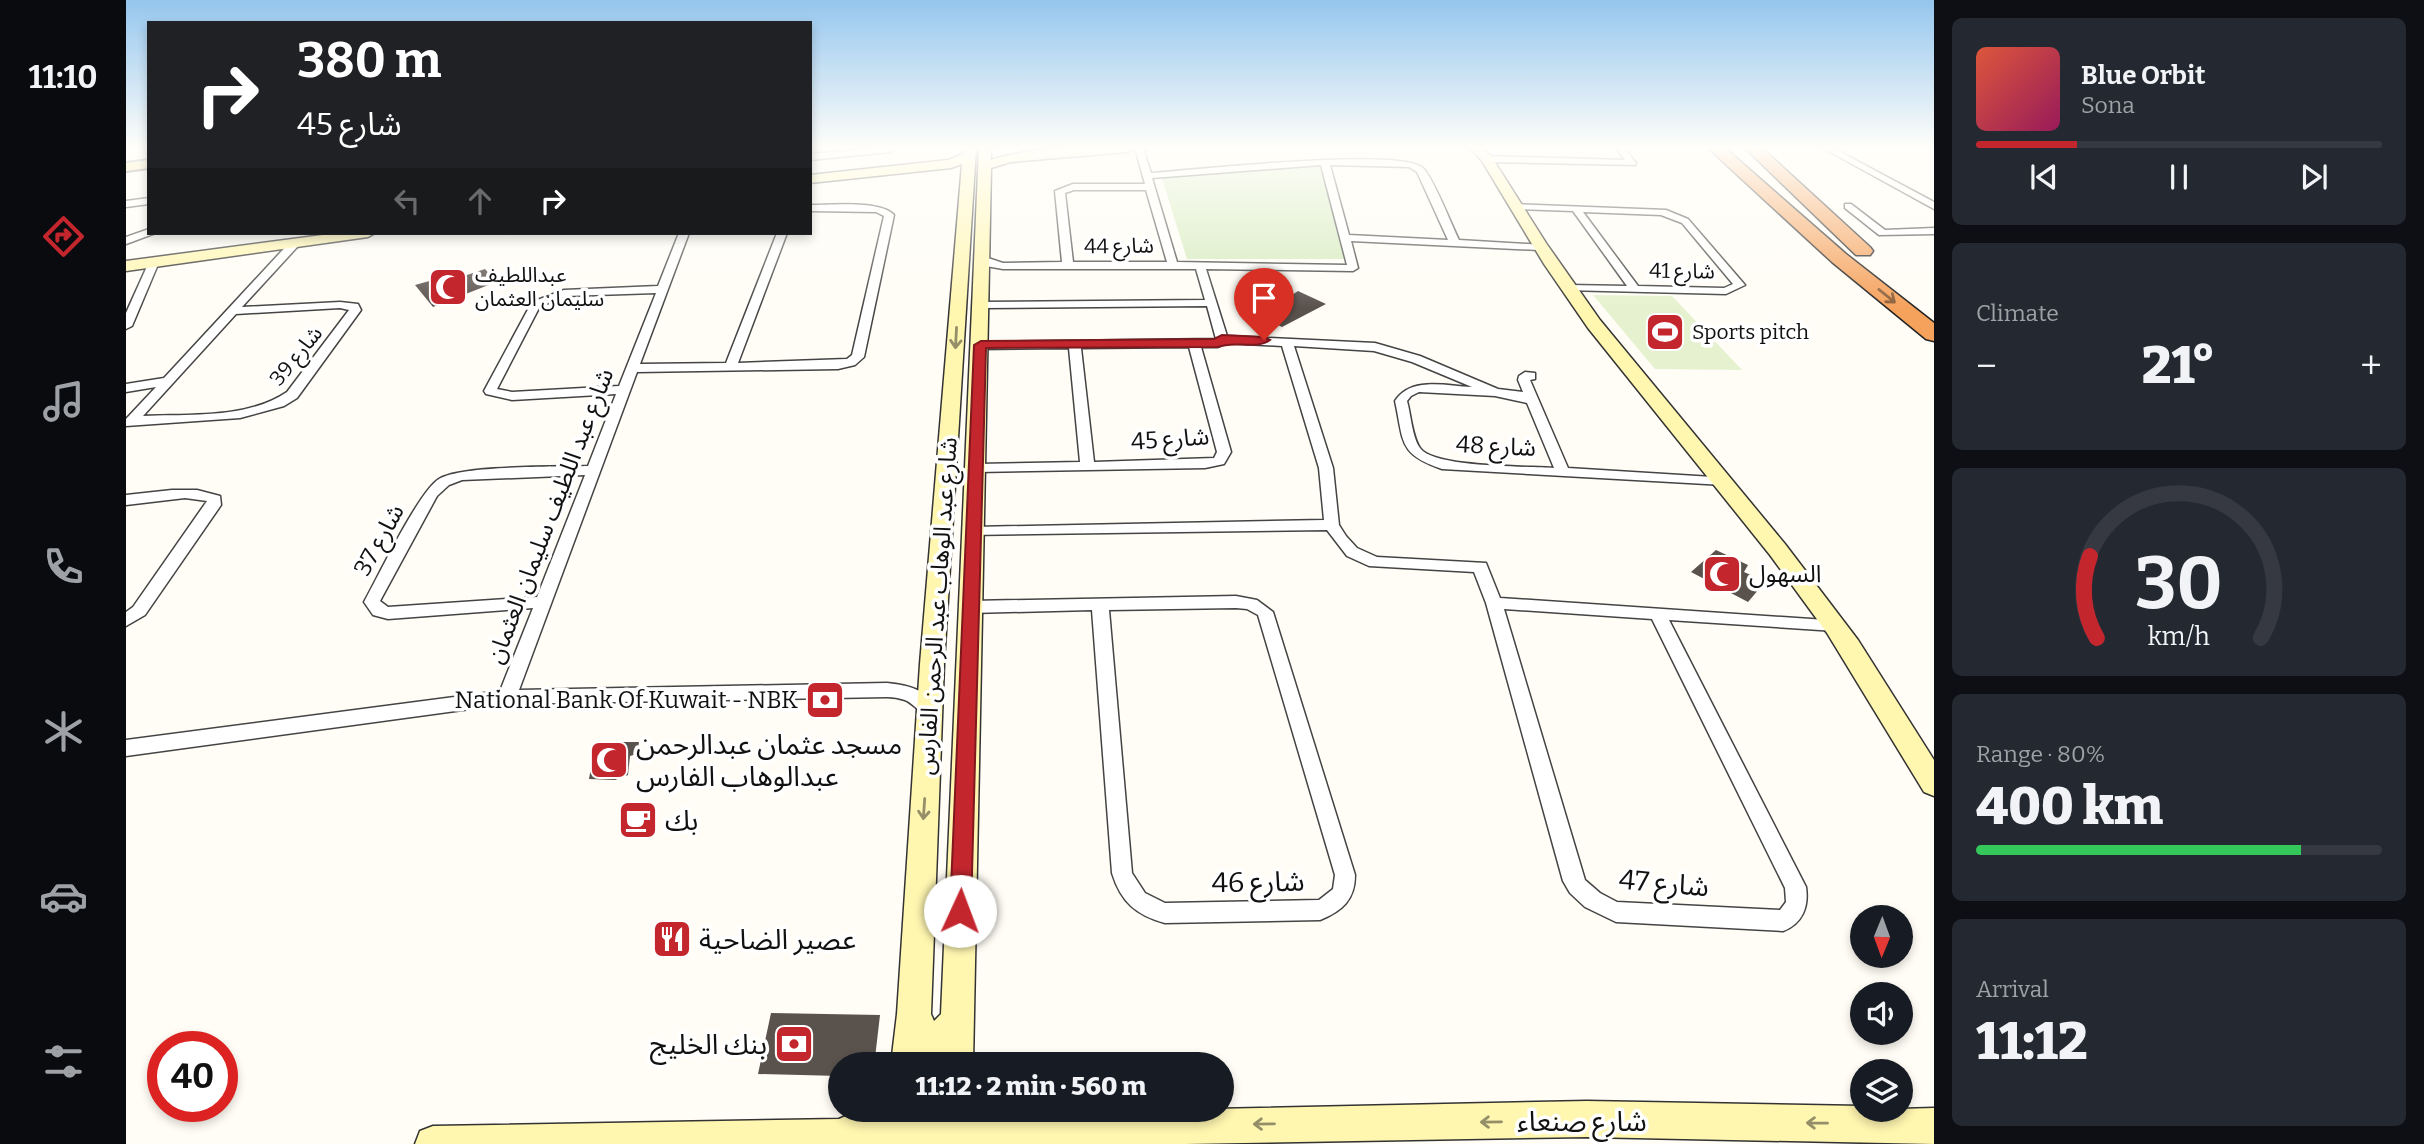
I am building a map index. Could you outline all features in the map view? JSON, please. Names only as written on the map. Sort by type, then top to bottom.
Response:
[{"type":"highway","points":[[1766,201],[1934,334]]},
{"type":"highway","points":[[1776,201],[1839,258]]},
{"type":"highway","points":[[1798,201],[1868,255],[1810,201]]},
{"type":"street","points":[[126,204],[146,201]]},
{"type":"street","name":"شارع عبد الوهاب عبد الرحمن الفارس","points":[[956,1052],[981,345],[977,201]]},
{"type":"street","name":"شارع عبد الوهاب عبد الرحمن الفارس","points":[[909,1052],[914,1014],[932,664],[943,523],[978,284],[977,201]]},
{"type":"street","name":"شارع 44","points":[[1061,201],[1068,266]]},
{"type":"street","name":"شارع 44","points":[[978,284],[1068,266],[1173,265],[1156,201]]},
{"type":"street","points":[[1173,265],[1353,268],[1335,201]]},
{"type":"street","points":[[1434,201],[1455,243]]},
{"type":"street","points":[[1512,201],[1539,247],[1596,326],[1724,481],[1835,625],[1866,670],[1934,784]]},
{"type":"street","name":"شارع 41","points":[[1515,206],[1663,212],[1676,215],[1685,221],[1740,285],[1726,291],[1568,288]]},
{"type":"street","points":[[1848,206],[1883,233],[1934,231]]},
{"type":"street","points":[[632,368],[838,365],[858,357],[889,215],[884,210],[876,209],[812,208]]},
{"type":"street","name":"شارع 41","points":[[1576,209],[1635,289]]},
{"type":"street","points":[[126,241],[147,233]]},
{"type":"street","points":[[126,267],[353,235]]},
{"type":"street","name":"شارع عبد اللطيف سليمان العثمان","points":[[683,235],[507,697],[887,690],[905,691],[920,698],[930,709]]},
{"type":"street","points":[[731,365],[781,235]]},
{"type":"street","points":[[1345,239],[1539,247]]},
{"type":"street","points":[[129,424],[295,243]]},
{"type":"street","points":[[126,326],[131,300],[153,262]]},
{"type":"street","points":[[981,345],[1218,343],[1222,339],[1200,265]]},
{"type":"street","points":[[978,284],[1211,303]]},
{"type":"street","points":[[624,390],[512,396],[490,391],[536,304],[564,293],[662,289]]},
{"type":"street","name":"شارع 39","points":[[129,424],[254,412],[282,404],[292,395],[355,310],[354,306],[340,305],[235,311]]},
{"type":"street","name":"شارع 48","points":[[1222,339],[1352,344],[1398,353],[1495,392]]},
{"type":"street","points":[[1286,341],[1326,468],[1332,525],[1352,552],[1375,562],[1480,567],[1494,603],[1835,625]]},
{"type":"street","name":"شارع 45","points":[[977,468],[1205,464],[1222,458],[1224,452],[1194,344]]},
{"type":"street","points":[[1074,345],[1087,466]]},
{"type":"street","name":"شارع 48","points":[[1531,376],[1523,377],[1563,472]]},
{"type":"street","points":[[126,388],[169,381]]},
{"type":"street","name":"شارع 48","points":[[1533,401],[1522,396],[1495,392],[1417,388],[1406,393],[1401,401],[1413,449],[1418,455],[1447,467],[1724,481]]},
{"type":"street","name":"شارع 37","points":[[543,602],[388,613],[379,611],[372,602],[431,494],[444,482],[471,475],[594,470]]},
{"type":"street","points":[[126,500],[193,494],[205,494],[215,499],[214,505],[139,611],[126,620]]},
{"type":"street","points":[[943,523],[958,526],[975,522],[1332,525]]},
{"type":"street","name":"شارع 46","points":[[971,607],[1100,604],[1236,601],[1251,604],[1265,612],[1345,876],[1343,894],[1334,904],[1320,910],[1165,913],[1142,904],[1132,895],[1122,873],[1100,604]]},
{"type":"street","name":"شارع 47","points":[[1494,603],[1573,881],[1580,891],[1616,912],[1783,921],[1792,915],[1796,906],[1795,887],[1658,615]]},
{"type":"street","name":"شارع عبد اللطيف سليمان العثمان","points":[[887,690],[921,676],[932,664]]},
{"type":"street","points":[[126,748],[507,697]]},
{"type":"street","points":[[914,1014],[915,1026],[922,1034],[932,1038],[943,1036],[952,1029],[957,1019]]},
{"type":"street","name":"شارع صنعاء","points":[[433,1144],[839,1137],[1051,1129],[1442,1133],[1587,1119],[1934,1126]]},
{"type":"street","points":[[839,1137],[873,1122]]},
{"type":"street","points":[[990,1122],[1051,1129]]},
{"type":"green space","points":[[1169,201],[1330,201],[1346,259],[1187,259]]},
{"type":"green space","name":"Sports pitch","points":[[1593,295],[1672,296],[1742,370],[1655,369]]},
{"type":"building","name":"عبداللطيف سليمان العثمان","points":[[485,269],[496,282],[433,307],[415,285],[440,278],[442,281],[461,277]]},
{"type":"building","points":[[1271,287],[1292,295],[1298,291],[1326,304],[1282,327],[1236,304]]},
{"type":"building","name":"السهول","points":[[1716,550],[1748,565],[1744,572],[1753,576],[1747,583],[1759,589],[1748,602],[1691,572]]},
{"type":"building","name":"مسجد عثمان عبدالرحمن عبدالوهاب الفارس","points":[[610,742],[639,742],[637,754],[630,756],[628,775],[615,780],[589,779],[594,751]]},
{"type":"building","name":"بنك الخليج","points":[[771,1013],[880,1015],[876,1052],[828,1052],[828,1076],[758,1074]]},
{"type":"place","name":"عبداللطيف سليمان العثمان","points":[[448,287]]},
{"type":"place","name":"Sports pitch","points":[[1665,332]]},
{"type":"place","name":"السهول","points":[[1722,574]]},
{"type":"place","name":"National Bank Of Kuwait - NBK","points":[[825,700]]},
{"type":"place","name":"مسجد عثمان عبدالرحمن عبدالوهاب الفارس","points":[[609,760]]},
{"type":"place","name":"بك","points":[[638,820]]},
{"type":"place","name":"عصير الضاحية","points":[[672,939]]},
{"type":"place","name":"بنك الخليج","points":[[794,1044]]},
{"type":"route","points":[[960,911],[981,345],[1194,344],[1218,343],[1222,339],[1264,340]]}]
